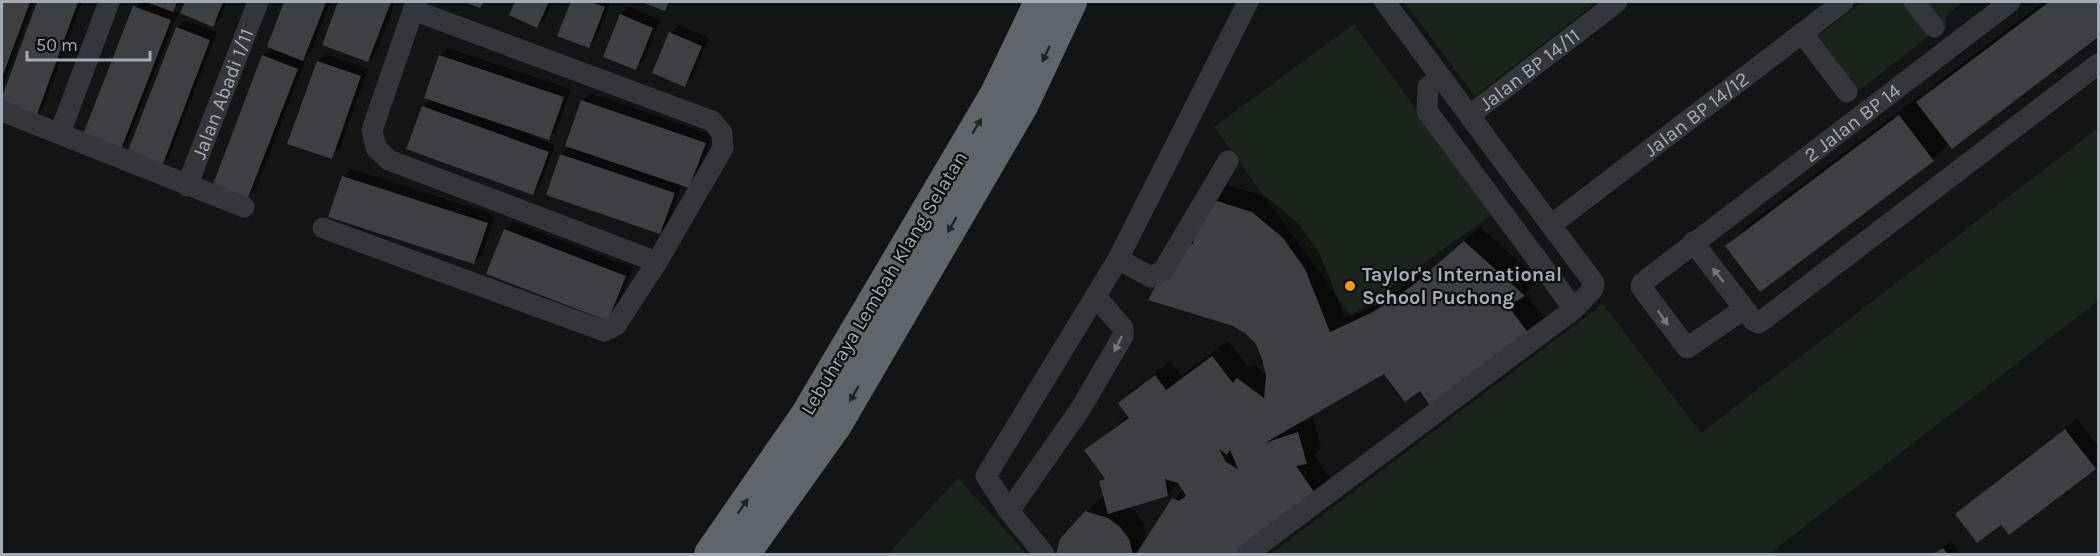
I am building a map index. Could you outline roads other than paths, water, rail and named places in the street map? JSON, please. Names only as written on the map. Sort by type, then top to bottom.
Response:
[{"type":"highway","name":"Lebuhraya Lembah Klang Selatan","points":[[710,555],[807,414],[996,94],[1040,2]]},
{"type":"highway","name":"Lebuhraya Lembah Klang Selatan","points":[[744,555],[836,425],[1022,105],[1071,2]]},
{"type":"street","points":[[60,133],[109,2]]},
{"type":"street","name":"Jalan Abadi 1/11","points":[[187,186],[258,2]]},
{"type":"street","points":[[1044,555],[1009,511],[987,476],[1118,259],[1248,2]]},
{"type":"street","points":[[1248,555],[1574,309],[1593,290],[1594,283],[1385,2]]},
{"type":"street","name":"Jalan BP 14/11","points":[[1470,115],[1617,2]]},
{"type":"street","name":"Jalan BP 14/12","points":[[1551,225],[1843,2]]},
{"type":"street","points":[[1914,2],[1934,27]]},
{"type":"street","name":"2 Jalan BP 14","points":[[1744,309],[1687,348],[1681,344],[1641,287],[1645,279],[2010,2]]},
{"type":"street","points":[[323,228],[604,331],[616,325],[657,262],[723,148],[724,140],[718,126],[712,121],[415,6],[372,130],[372,139],[381,154],[389,160],[657,262]]},
{"type":"street","points":[[1802,33],[1847,92]]},
{"type":"street","points":[[1693,242],[1753,320],[1758,322],[1763,320],[2098,64]]},
{"type":"street","points":[[1440,78],[1428,87],[1427,111],[1574,309]]},
{"type":"street","points":[[2,111],[244,207]]},
{"type":"street","points":[[1118,259],[1152,277],[1162,271],[1228,161]]},
{"type":"street","points":[[1009,511],[1081,408],[1122,336],[1123,328],[1096,297]]},
{"type":"place","name":"Taylor's International School Puchong","points":[[1350,286]]}]
